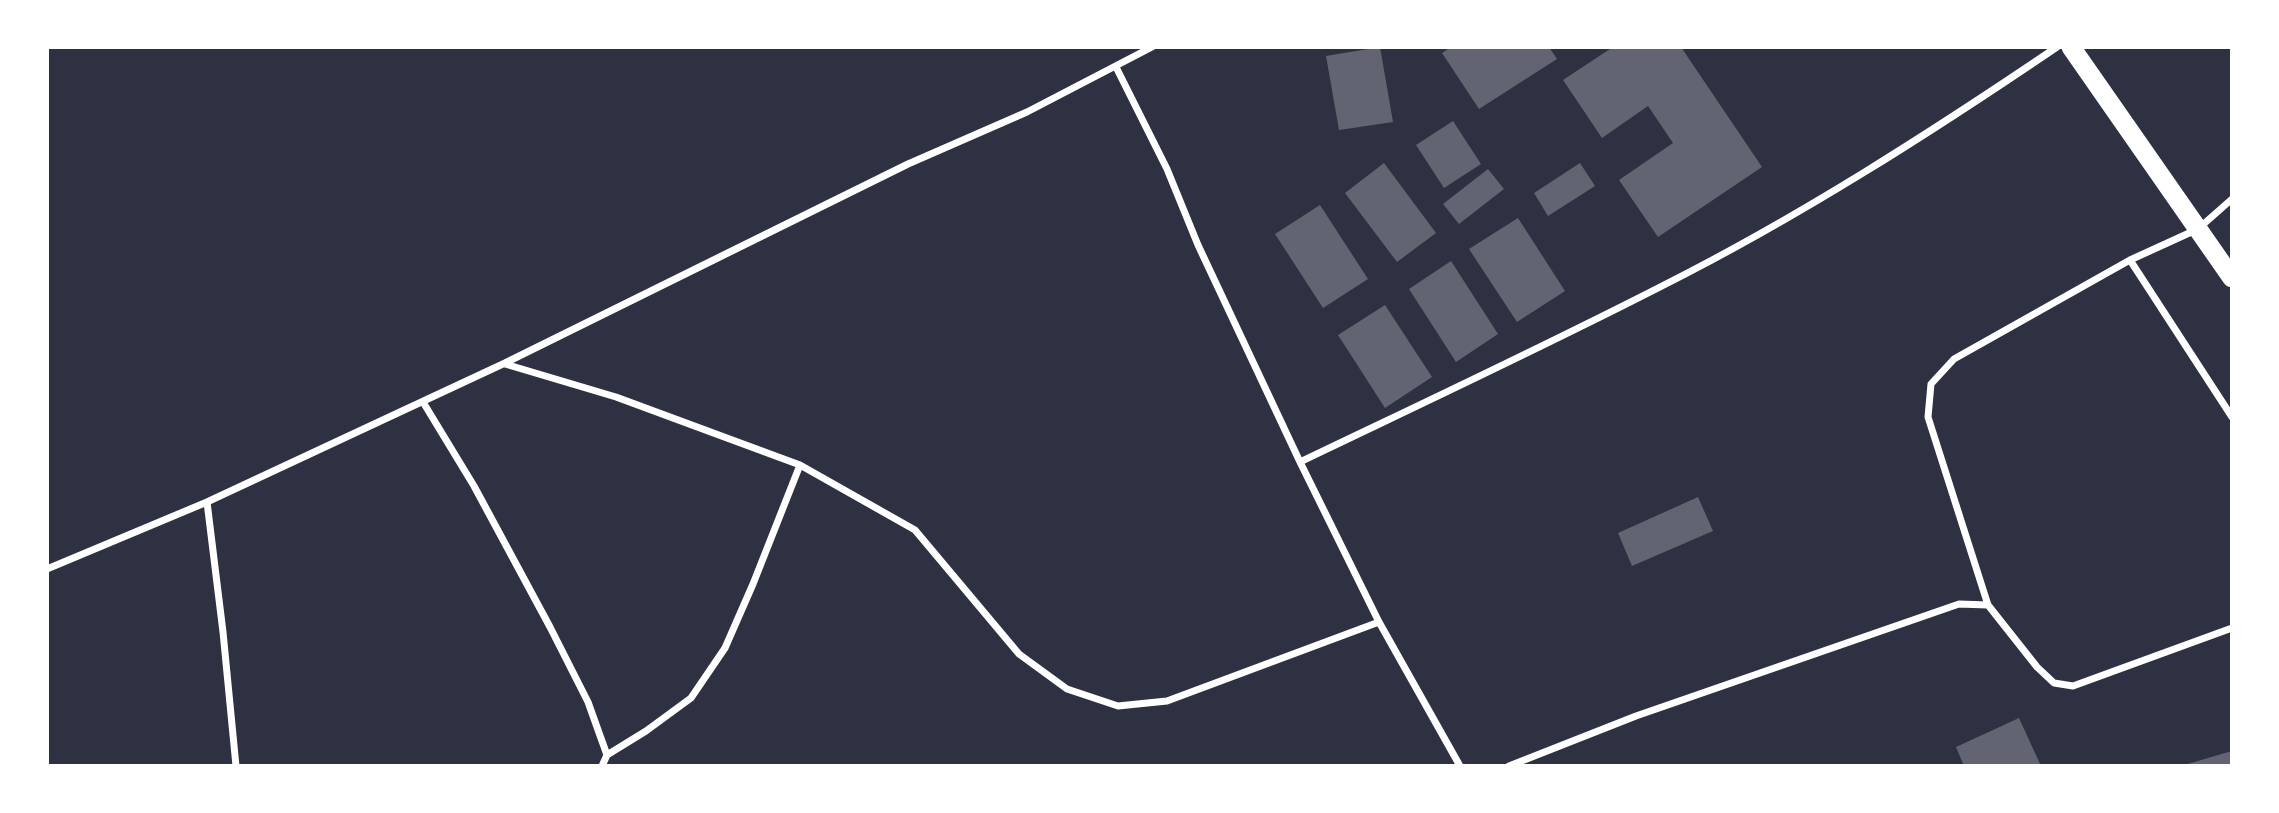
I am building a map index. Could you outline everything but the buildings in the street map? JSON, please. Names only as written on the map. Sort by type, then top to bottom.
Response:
[{"type":"highway","points":[[2071,47],[2232,278]]},
{"type":"street","points":[[47,569],[207,502],[505,363],[908,164],[1027,112],[1152,47]]},
{"type":"street","points":[[1300,462],[1663,286],[1731,249],[1964,110],[2057,47]]},
{"type":"street","points":[[1116,66],[1167,169],[1198,245],[1300,462],[1379,622],[1460,766]]},
{"type":"street","points":[[2232,199],[2198,229],[2130,260],[1954,359],[1931,384],[1928,417],[1988,605],[2054,683],[2073,686],[2232,628]]},
{"type":"street","points":[[2130,260],[2232,417]]},
{"type":"street","points":[[505,363],[616,397],[800,465],[915,530],[1019,654],[1067,689],[1118,706],[1167,701],[1379,622]]},
{"type":"street","points":[[422,402],[474,486],[550,627],[588,702],[607,755]]},
{"type":"street","points":[[602,766],[607,755],[691,698],[725,648],[754,584],[800,465]]},
{"type":"street","points":[[207,502],[236,766]]},
{"type":"street","points":[[1509,766],[1636,716],[1959,604],[1988,605]]}]
